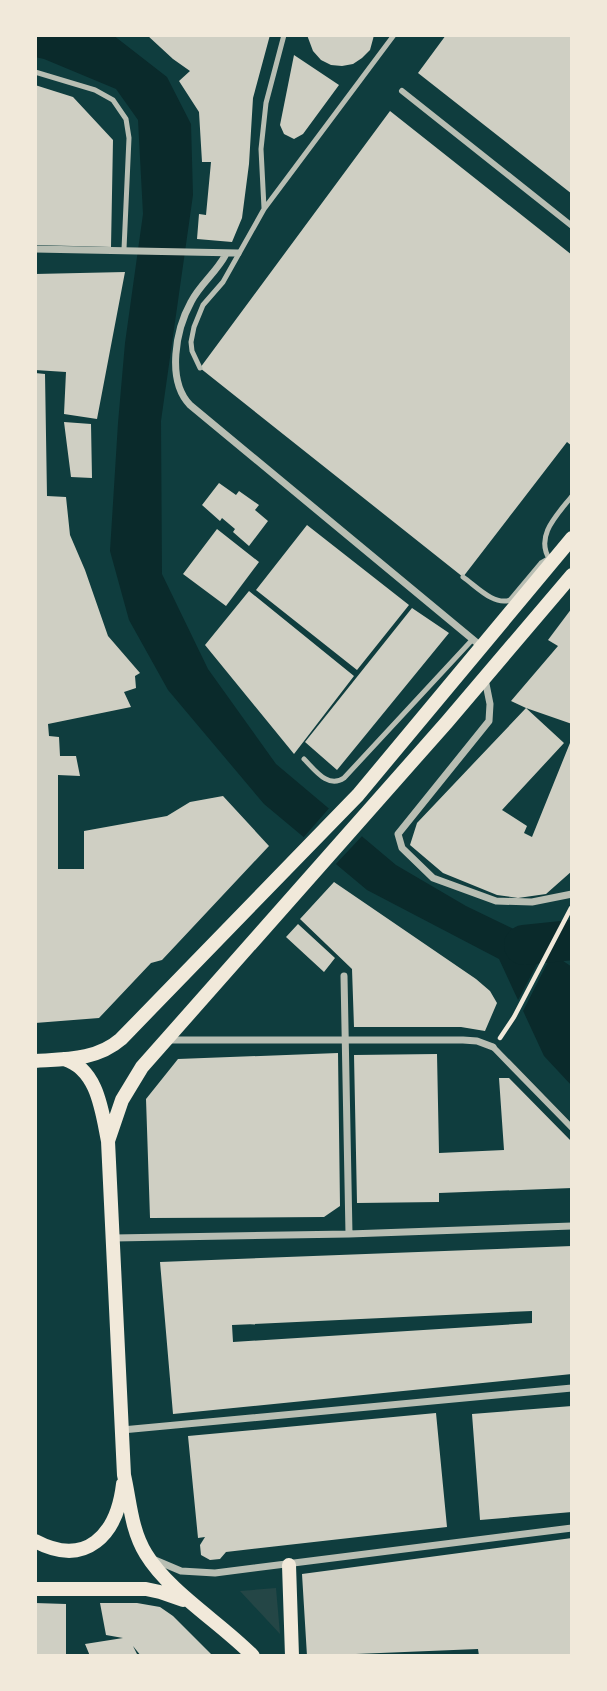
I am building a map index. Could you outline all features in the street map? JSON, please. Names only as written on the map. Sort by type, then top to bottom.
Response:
[{"type":"main road","points":[[35,1061],[94,1055],[113,1046],[358,795],[478,643],[572,538]]},
{"type":"main road","points":[[108,1141],[117,1110],[142,1067],[485,679],[571,577]]},
{"type":"main road","points":[[63,1059],[79,1067],[91,1082],[100,1104],[108,1141],[124,1475],[134,1526],[147,1556],[175,1588],[253,1656]]},
{"type":"main road","points":[[35,1541],[59,1551],[70,1552],[92,1545],[101,1538],[113,1520],[120,1501],[124,1475]]},
{"type":"main road","points":[[289,1565],[292,1656]]},
{"type":"main road","points":[[35,1589],[146,1589],[172,1595],[197,1607]]},
{"type":"street","points":[[402,91],[572,226]]},
{"type":"street","points":[[35,249],[238,253]]},
{"type":"street","points":[[226,254],[215,273],[190,302],[181,326],[177,374],[181,395],[478,643]]},
{"type":"street","points":[[485,679],[490,704],[488,721],[398,834],[402,848],[433,878],[496,901],[532,902],[572,894]]},
{"type":"street","points":[[344,976],[349,1234]]},
{"type":"street","points":[[165,1040],[477,1041],[493,1047],[572,1128]]},
{"type":"street","points":[[114,1238],[349,1234],[572,1226]]},
{"type":"street","points":[[121,1430],[572,1388]]},
{"type":"street","points":[[147,1556],[181,1571],[198,1574],[289,1565],[572,1528]]},
{"type":"lane","points":[[264,209],[261,149],[266,103],[284,35]]},
{"type":"lane","points":[[200,368],[191,342],[203,305],[223,282],[264,209],[394,35]]},
{"type":"lane","points":[[35,72],[95,90],[113,100],[126,118],[129,138],[124,249]]},
{"type":"lane","points":[[463,577],[497,600],[510,600],[541,563],[552,561],[544,548],[546,533],[572,496]]},
{"type":"lane","points":[[304,759],[324,779],[338,782],[344,778],[478,643]]},
{"type":"path","points":[[493,1047],[514,1017],[572,906]]},
{"type":"shaded area","points":[[35,35],[113,35],[167,77],[191,124],[193,195],[161,421],[162,574],[208,669],[276,764],[396,865],[466,906],[522,933],[572,967],[572,1086],[544,1056],[499,959],[367,890],[264,804],[168,690],[129,620],[110,551],[125,343],[143,214],[138,120],[116,89],[35,57]]},
{"type":"shaded area","points":[[276,1588],[280,1634],[240,1591]]},
{"type":"pier","points":[[331,806],[364,834],[334,866],[303,838]]},
{"type":"pier","points":[[547,945],[554,950],[521,1015],[516,1004]]},
{"type":"building","points":[[147,35],[270,35],[253,98],[242,218],[232,242],[197,239],[199,214],[206,215],[211,162],[202,162],[199,112],[179,81],[190,71]]},
{"type":"building","points":[[307,35],[374,35],[370,50],[362,58],[353,64],[342,66],[321,60],[313,51]]},
{"type":"building","points":[[446,35],[572,35],[572,194],[418,73]]},
{"type":"building","points":[[294,55],[339,85],[303,134],[294,139],[284,134],[280,125]]},
{"type":"building","points":[[35,85],[73,97],[113,140],[111,247],[35,245]]},
{"type":"building","points":[[390,111],[572,255],[572,446],[567,442],[463,577],[200,368]]},
{"type":"building","points":[[125,272],[97,419],[64,414],[66,372],[35,370],[35,274]]},
{"type":"building","points":[[35,373],[45,374],[47,496],[66,497],[70,535],[108,636],[140,673],[135,676],[136,688],[124,692],[131,707],[48,724],[49,736],[59,737],[60,756],[76,756],[80,776],[58,775],[58,869],[84,869],[84,831],[167,816],[190,802],[223,796],[269,846],[162,960],[151,963],[99,1018],[35,1023]]},
{"type":"building","points":[[64,422],[91,424],[92,478],[71,477]]},
{"type":"building","points":[[219,483],[236,495],[239,491],[259,505],[255,510],[268,521],[249,546],[233,532],[235,529],[222,518],[220,521],[202,505]]},
{"type":"building","points":[[307,525],[409,605],[357,670],[256,590]]},
{"type":"building","points":[[217,529],[259,562],[226,606],[183,574]]},
{"type":"building","points":[[249,591],[354,676],[294,754],[205,645]]},
{"type":"building","points":[[412,608],[449,633],[337,770],[305,742]]},
{"type":"building","points":[[572,608],[572,724],[511,701],[558,646],[548,640]]},
{"type":"building","points":[[526,708],[564,743],[502,810],[527,826],[524,833],[532,837],[572,738],[572,871],[546,894],[518,898],[497,895],[443,873],[410,845],[417,823]]},
{"type":"building","points":[[334,882],[490,991],[497,1003],[485,1031],[461,1027],[354,1027],[352,969],[300,919]]},
{"type":"building","points":[[298,924],[335,958],[324,972],[286,937]]},
{"type":"building","points":[[338,1053],[340,1206],[324,1217],[150,1218],[146,1099],[178,1059]]},
{"type":"building","points":[[437,1054],[439,1153],[504,1150],[499,1078],[509,1078],[572,1142],[572,1188],[439,1193],[439,1202],[357,1203],[354,1055]]},
{"type":"building","points":[[572,1246],[572,1374],[173,1414],[160,1262]],"holes":[[[532,1311],[532,1323],[233,1342],[232,1325]]]},
{"type":"building","points":[[572,1406],[572,1512],[480,1520],[472,1414]]},
{"type":"building","points":[[436,1413],[447,1527],[226,1552],[220,1559],[210,1560],[201,1555],[200,1545],[205,1537],[198,1538],[188,1436]]},
{"type":"building","points":[[572,1538],[572,1656],[479,1656],[478,1649],[307,1656],[302,1574]]},
{"type":"building","points":[[35,1603],[66,1604],[66,1656],[35,1656]]},
{"type":"building","points":[[100,1603],[137,1603],[160,1607],[173,1616],[213,1656],[141,1656],[133,1646],[138,1656],[90,1656],[85,1644],[123,1638],[106,1635]]},
{"type":"waterway","points":[[524,945],[572,940]]}]
